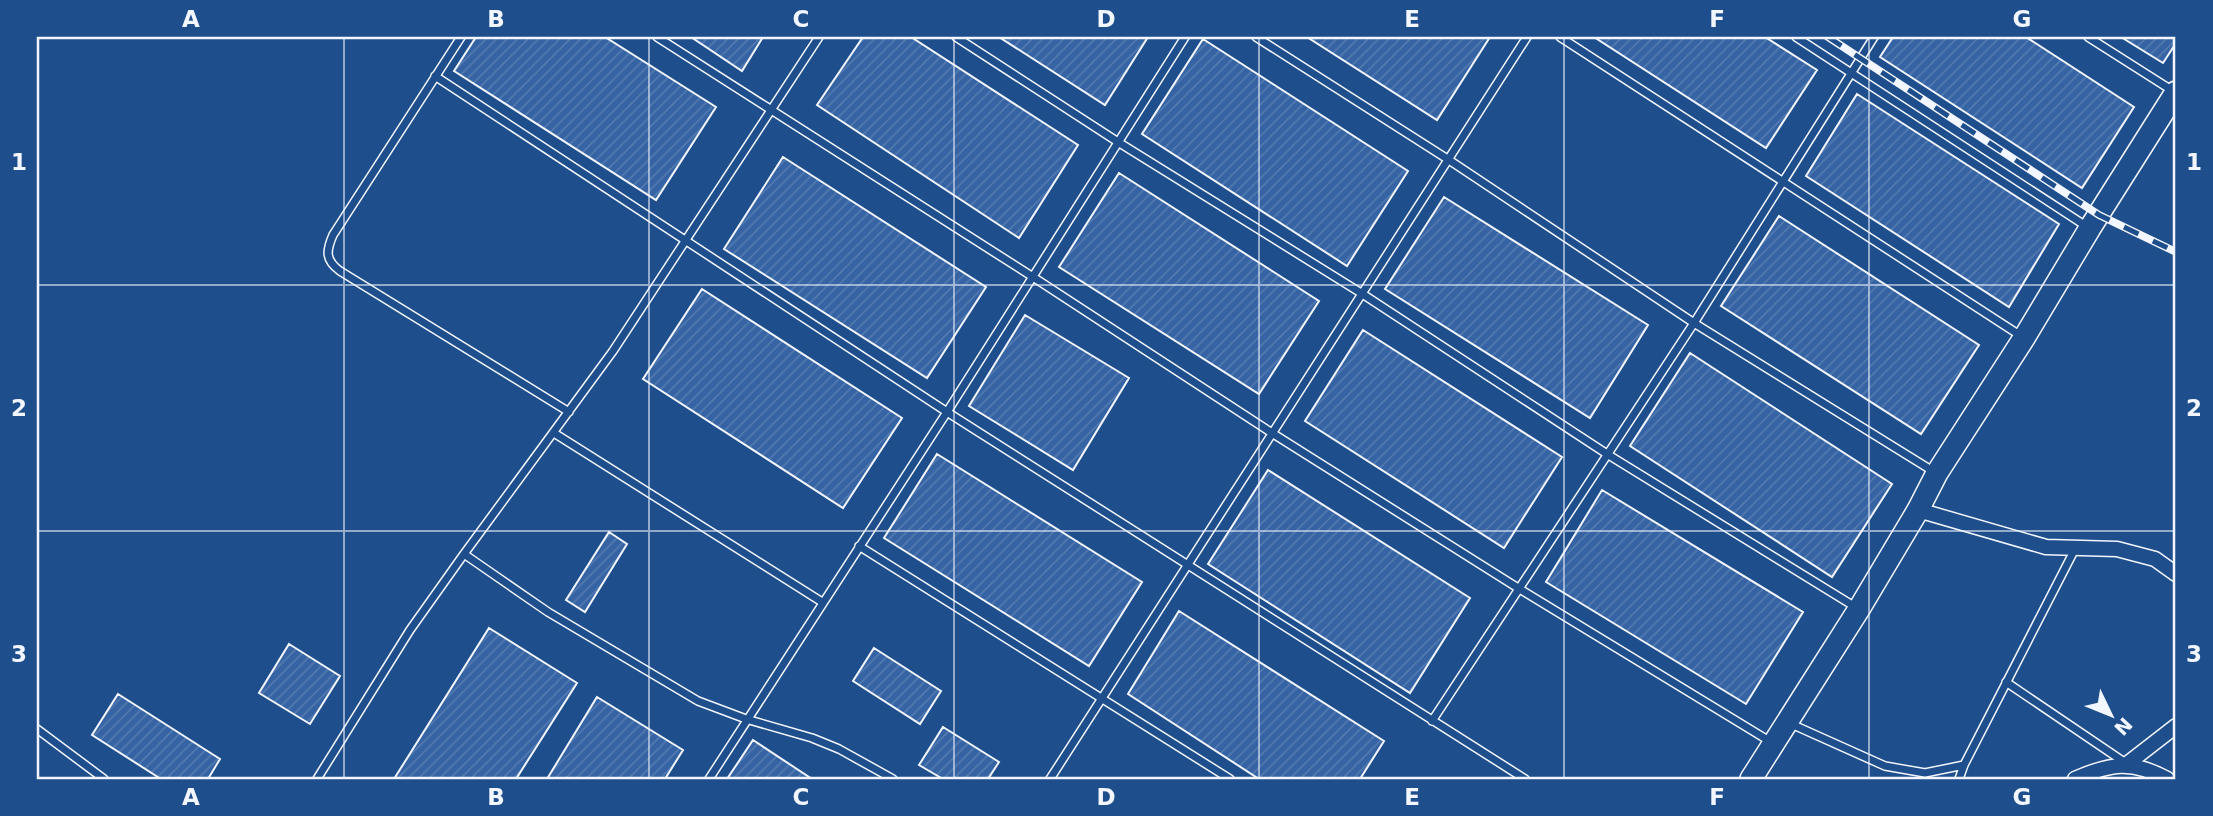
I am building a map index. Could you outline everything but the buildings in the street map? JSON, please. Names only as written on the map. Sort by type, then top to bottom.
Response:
[{"type":"street","points":[[1751,779],[1859,609],[1919,510],[1937,473],[2176,93]]},
{"type":"street","points":[[1919,510],[2046,547],[2117,549],[2155,559],[2176,573]]},
{"type":"street","points":[[2075,779],[2127,764],[2176,726]]},
{"type":"street","points":[[2127,764],[2167,779]]},
{"type":"lane","points":[[461,37],[333,235],[327,256],[332,265],[340,271],[569,412]]},
{"type":"lane","points":[[657,37],[1272,433],[1773,744]]},
{"type":"lane","points":[[317,779],[410,630],[569,412],[687,241],[819,37]]},
{"type":"lane","points":[[956,37],[1118,142],[1361,293],[1606,454],[1859,609]]},
{"type":"lane","points":[[709,779],[947,412],[1185,37]]},
{"type":"lane","points":[[1256,37],[1449,160],[1694,323],[1937,473]]},
{"type":"lane","points":[[1050,779],[1527,37]]},
{"type":"lane","points":[[1560,37],[2024,338]]},
{"type":"lane","points":[[1796,37],[2090,228]]},
{"type":"lane","points":[[1432,721],[1694,323],[1874,37]]},
{"type":"lane","points":[[2088,37],[2176,93]]},
{"type":"lane","points":[[435,76],[947,412],[1525,779]]},
{"type":"lane","points":[[554,433],[822,602]]},
{"type":"lane","points":[[859,546],[1230,779]]},
{"type":"lane","points":[[1959,779],[2076,548]]},
{"type":"lane","points":[[464,554],[548,612],[698,701],[746,719],[812,738],[839,749],[893,779]]},
{"type":"lane","points":[[2006,682],[2127,764]]},
{"type":"lane","points":[[1787,722],[1885,766],[1925,773],[1964,765]]},
{"type":"lane","points":[[37,729],[104,779]]},
{"type":"railway","points":[[1828,37],[2099,215],[2176,252]]}]
